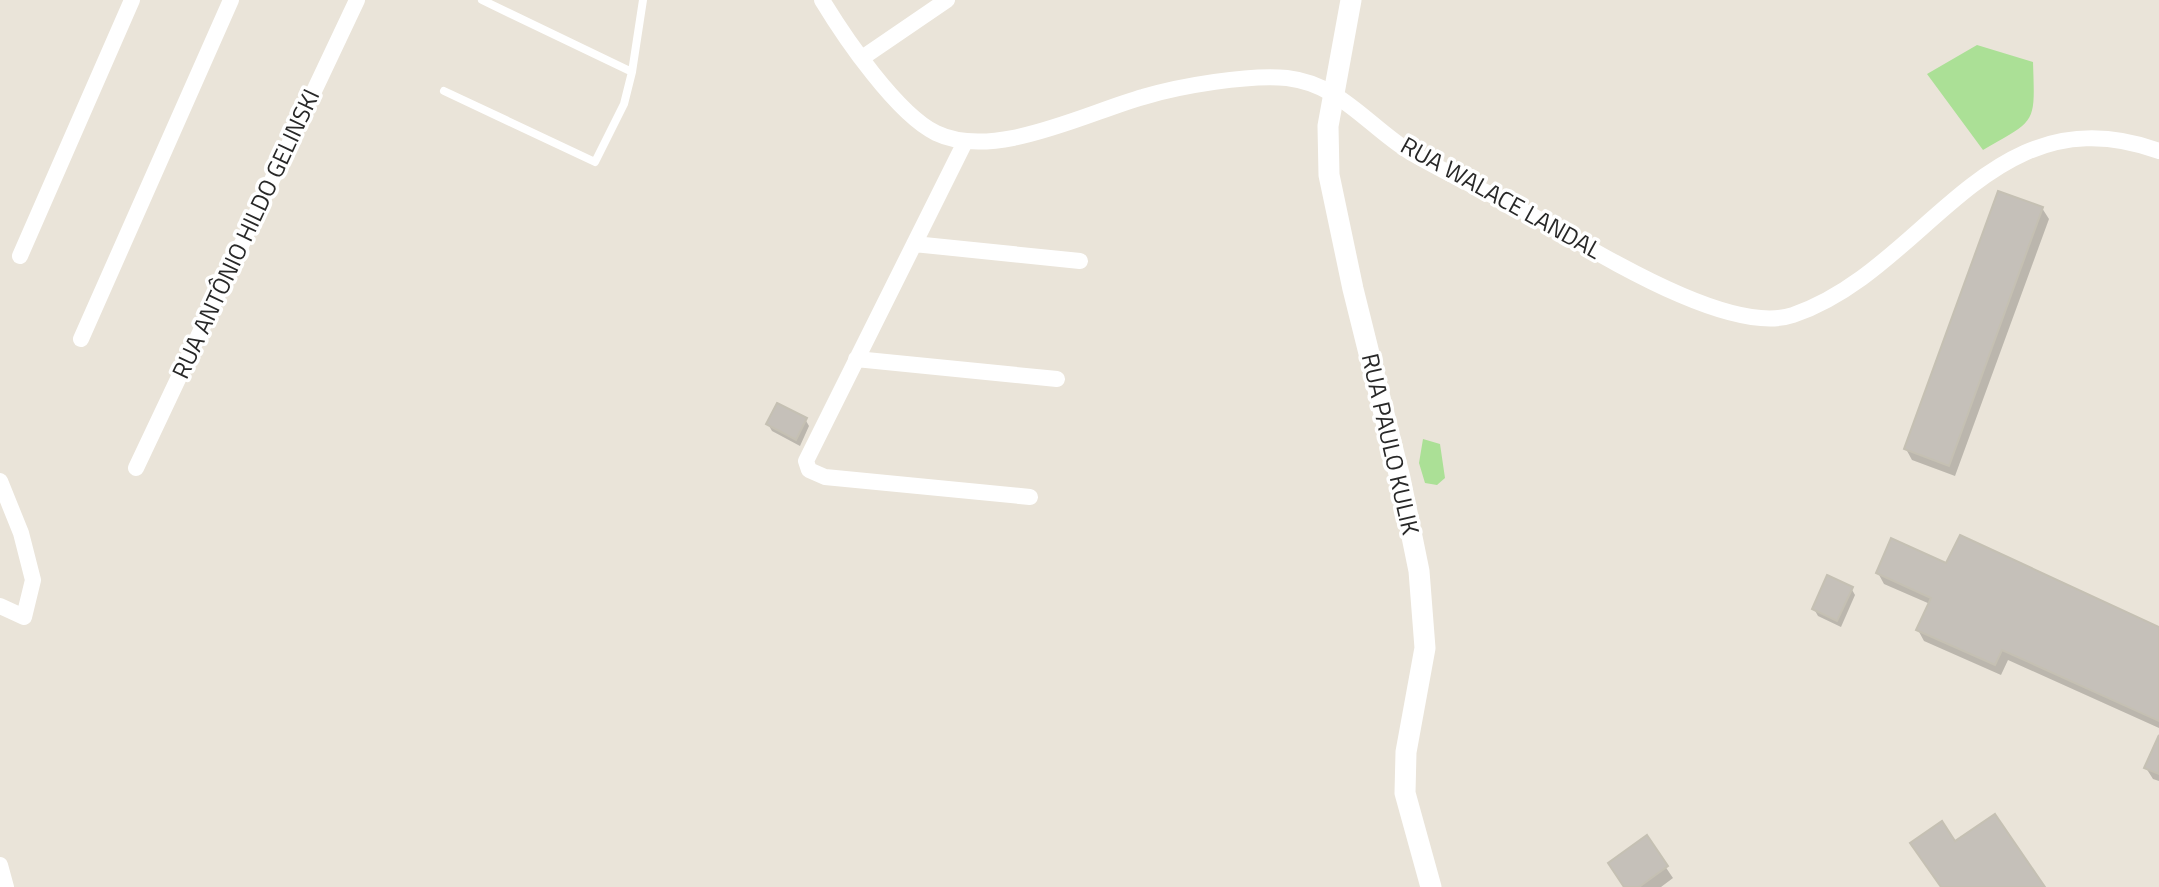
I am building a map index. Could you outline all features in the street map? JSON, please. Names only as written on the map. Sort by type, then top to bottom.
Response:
[{"type":"street","points":[[20,256],[132,0]]},
{"type":"street","points":[[80,339],[231,0]]},
{"type":"street","name":"RUA ANTÔNIO HILDO GELINSKI","points":[[136,468],[357,0]]},
{"type":"street","name":"RUA WALACE LANDAL","points":[[822,0],[862,58],[915,119],[932,131],[965,142],[1051,128],[1142,97],[1203,85],[1287,78],[1334,92],[1411,152],[1678,293],[1718,309],[1749,317],[1776,318],[1793,315],[1844,288],[1891,254],[1978,178],[2017,157],[2070,140],[2095,137],[2119,139],[2159,151]]},
{"type":"street","points":[[862,58],[947,0]]},
{"type":"street","name":"RUA PAULO KULIK","points":[[1351,0],[1334,92],[1327,150],[1335,210],[1400,478],[1419,571],[1425,648],[1405,752],[1405,793],[1431,887]]},
{"type":"street","points":[[965,142],[808,453],[809,470],[817,476],[1030,497]]},
{"type":"street","points":[[914,244],[1080,261]]},
{"type":"street","points":[[856,359],[1056,379]]},
{"type":"street","points":[[0,481],[20,533],[33,580],[24,617],[0,606]]},
{"type":"street","points":[[0,865],[5,887]]},
{"type":"street","points":[[0,884],[5,887]]},
{"type":"lane","points":[[482,0],[632,72]]},
{"type":"lane","points":[[444,91],[595,162],[624,104],[632,72],[643,0]]},
{"type":"green space","points":[[1977,45],[2033,62],[2034,98],[2029,118],[2014,132],[1983,150],[1927,74]]},
{"type":"green space","points":[[1423,439],[1440,444],[1445,478],[1437,485],[1425,483],[1419,463]]},
{"type":"building","points":[[1998,191],[2043,207],[1949,466],[1904,449]]},
{"type":"building","points":[[777,403],[807,418],[796,440],[766,424]]},
{"type":"building","points":[[1960,535],[2159,627],[2159,721],[2002,650],[1995,665],[1916,630],[1931,598],[1876,573],[1891,538],[1946,563]]},
{"type":"building","points":[[1827,575],[1853,587],[1837,621],[1812,609]]},
{"type":"building","points":[[2159,735],[2159,774],[2144,768]]},
{"type":"building","points":[[1995,814],[2045,887],[1941,887],[1910,843],[1942,821],[1955,841]]},
{"type":"building","points":[[1647,835],[1668,866],[1639,887],[1624,887],[1608,863]]}]
